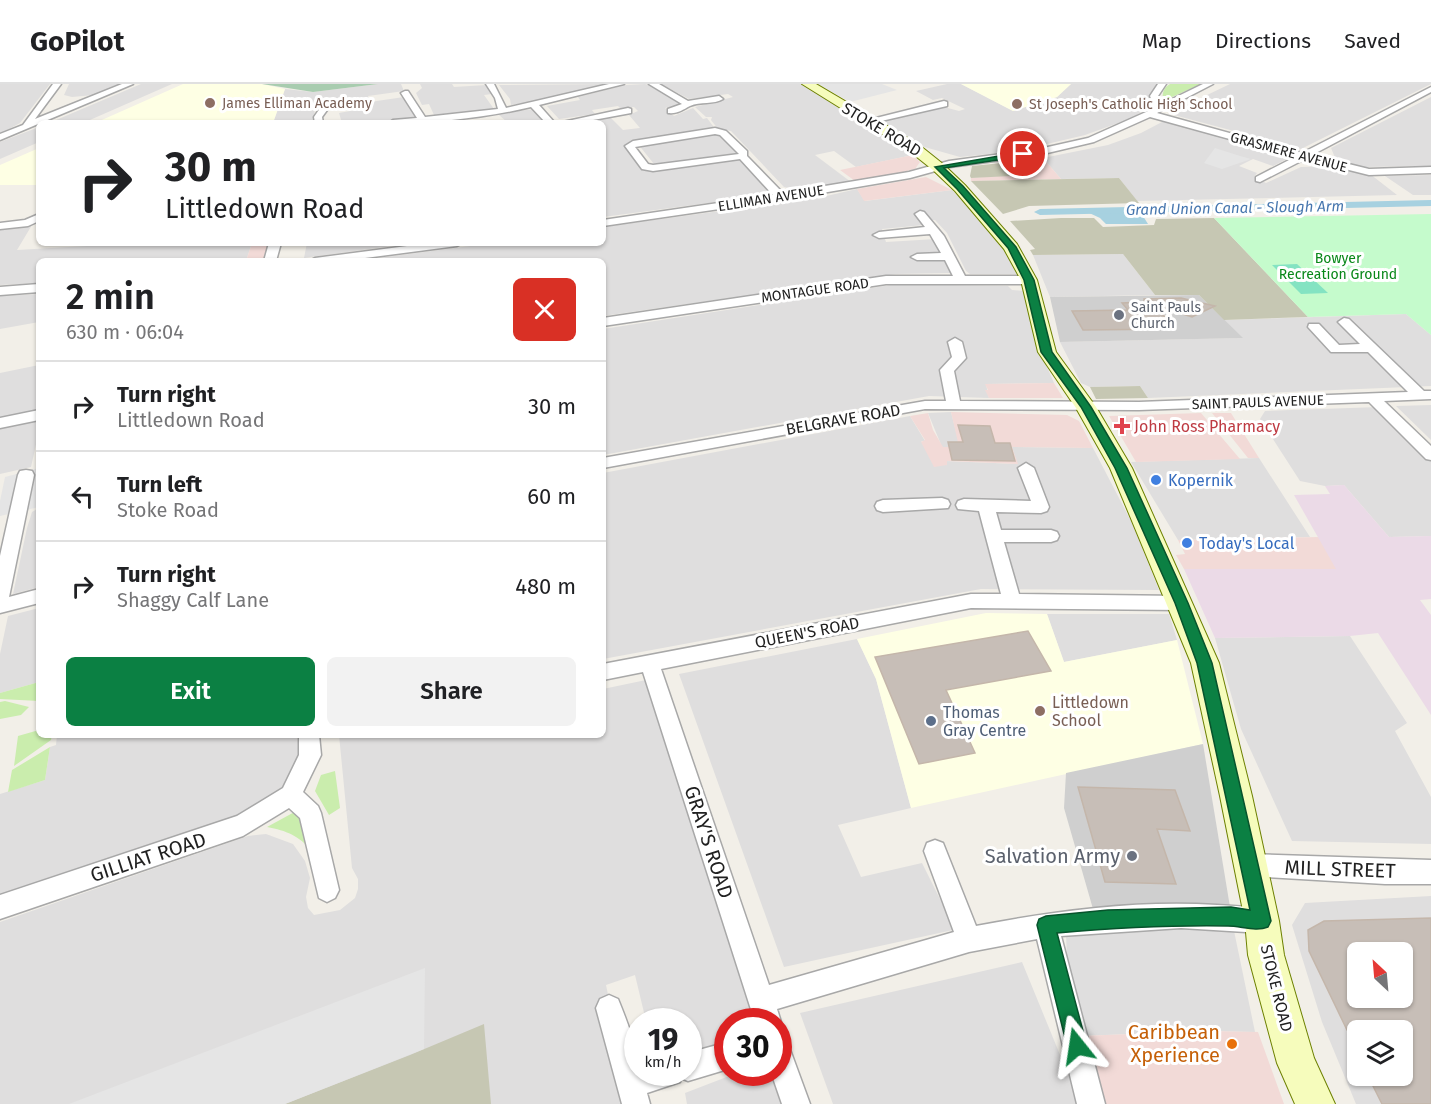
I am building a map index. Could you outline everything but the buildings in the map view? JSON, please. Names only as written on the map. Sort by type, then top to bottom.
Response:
[{"type":"main road","name":"STOKE ROAD","points":[[808,84],[913,147],[938,167],[960,188],[1011,247],[1029,280],[1047,352],[1086,407],[1121,468],[1181,603],[1204,663],[1236,796],[1262,921],[1266,955],[1296,1063],[1315,1104]]},
{"type":"street","points":[[25,127],[57,84]]},
{"type":"street","points":[[42,120],[129,84]]},
{"type":"street","points":[[490,84],[499,98],[503,111]]},
{"type":"street","points":[[405,93],[423,120],[475,119],[620,84]]},
{"type":"street","points":[[652,84],[687,104]]},
{"type":"street","points":[[1160,109],[1154,96],[1162,84]]},
{"type":"street","name":"ELLIMAN AVENUE","points":[[606,223],[781,197],[904,176],[938,167],[1039,152],[1091,140],[1150,114],[1209,84]]},
{"type":"street","points":[[1260,179],[1431,89]]},
{"type":"street","points":[[671,111],[682,109],[687,104],[720,99]]},
{"type":"street","points":[[45,101],[86,102]]},
{"type":"street","points":[[868,121],[944,104]]},
{"type":"street","points":[[534,105],[548,120]]},
{"type":"street","points":[[318,120],[318,117],[326,106]]},
{"type":"street","name":"GRASMERE AVENUE","points":[[1150,114],[1347,168],[1369,172],[1431,170]]},
{"type":"street","points":[[585,120],[623,115]]},
{"type":"street","points":[[0,137],[36,122]]},
{"type":"street","points":[[742,156],[653,168],[645,167],[630,146],[636,143],[716,131],[723,132],[744,153],[742,156],[781,197]]},
{"type":"street","points":[[920,214],[933,230],[961,280]]},
{"type":"street","points":[[0,226],[28,223],[36,219]]},
{"type":"street","points":[[879,236],[933,230]]},
{"type":"street","points":[[339,258],[433,246]]},
{"type":"street","points":[[917,257],[948,256]]},
{"type":"street","name":"MONTAGUE ROAD","points":[[606,322],[886,280],[1029,280]]},
{"type":"street","points":[[0,291],[36,288]]},
{"type":"street","points":[[1344,322],[1425,395]]},
{"type":"street","points":[[1314,327],[1336,349],[1372,348]]},
{"type":"street","points":[[954,405],[947,370],[959,358],[955,342]]},
{"type":"street","name":"SAINT PAULS AVENUE","points":[[1086,407],[1425,395]]},
{"type":"street","points":[[1373,398],[1431,455]]},
{"type":"street","name":"BELGRAVE ROAD","points":[[606,462],[904,408],[954,405],[1086,407]]},
{"type":"street","points":[[0,423],[36,416]]},
{"type":"street","points":[[964,505],[1041,507],[1026,468]]},
{"type":"street","points":[[0,597],[26,475]]},
{"type":"street","points":[[883,506],[942,504]]},
{"type":"street","points":[[986,506],[1012,601]]},
{"type":"street","points":[[995,536],[1051,536]]},
{"type":"street","points":[[0,606],[36,597]]},
{"type":"street","name":"QUEEN'S ROAD","points":[[606,671],[971,601],[1181,603]]},
{"type":"street","name":"GRAY'S ROAD","points":[[649,662],[764,1008]]},
{"type":"street","points":[[309,738],[310,755],[291,795],[310,813],[327,890]]},
{"type":"street","name":"GILLIAT ROAD","points":[[0,907],[243,825],[291,795]]},
{"type":"street","points":[[935,851],[969,940]]},
{"type":"street","name":"MILL STREET","points":[[1249,865],[1431,872]]},
{"type":"street","points":[[774,1008],[969,940],[1046,925],[1108,919],[1231,916],[1262,921]]},
{"type":"street","points":[[1046,925],[1091,1104]]},
{"type":"street","points":[[609,1008],[633,1094],[646,1086]]},
{"type":"street","points":[[790,1086],[796,1104]]},
{"type":"shaded area","points":[[0,84],[50,84],[20,123],[0,134]]},
{"type":"shaded area","points":[[69,84],[120,84],[94,95],[72,97],[64,95]]},
{"type":"shaded area","points":[[141,84],[172,84],[90,120],[56,120]]},
{"type":"shaded area","name":"James Elliman Academy","points":[[183,84],[262,84],[285,89],[274,120],[102,120]]},
{"type":"shaded area","points":[[262,84],[378,84],[313,92]]},
{"type":"shaded area","points":[[378,84],[401,84],[404,91],[368,96],[370,102],[404,97],[418,115],[395,120],[341,120],[339,113],[361,109],[357,100],[339,103],[337,100],[314,103],[315,120],[274,120],[285,89],[313,92]]},
{"type":"shaded area","points":[[420,84],[452,84],[454,87],[486,85],[492,94],[484,95],[494,109],[434,115],[429,104],[422,105],[416,93],[422,88]]},
{"type":"shaded area","points":[[610,84],[544,100],[511,105],[510,99],[499,85]]},
{"type":"shaded area","points":[[661,84],[802,84],[913,155],[856,167],[834,151],[815,155],[851,182],[798,190],[784,187],[731,131],[718,129],[711,120],[712,117],[706,117],[695,107],[733,97],[728,94],[689,99]]},
{"type":"shaded area","points":[[818,84],[882,84],[897,90],[850,102]]},
{"type":"shaded area","points":[[947,84],[961,84],[1013,111],[1057,97],[1071,84],[1156,84],[1152,93],[1153,104],[1132,118],[1085,135],[1017,151],[960,157],[921,146],[878,120],[944,107],[959,111],[965,109],[942,98],[933,100],[916,91]]},
{"type":"shaded area","name":"St Joseph's Catholic High School","points":[[961,84],[1071,84],[1057,97],[1013,111]]},
{"type":"shaded area","points":[[1230,84],[1431,84],[1301,149],[1174,115]]},
{"type":"shaded area","points":[[626,85],[653,86],[683,104],[665,108],[674,116],[693,108],[703,119],[707,118],[716,130],[628,143],[642,167],[739,159],[767,190],[761,196],[606,217],[606,120],[593,120],[610,117],[623,130],[640,128],[629,115],[638,111],[634,107],[621,109],[618,106],[592,110],[595,114],[559,119],[547,106],[580,100],[578,97]]},
{"type":"shaded area","points":[[1431,97],[1431,166],[1365,167],[1336,160],[1331,148]]},
{"type":"shaded area","points":[[533,109],[542,120],[505,120],[498,114]]},
{"type":"shaded area","points":[[1162,122],[1286,155],[1289,158],[1273,166],[1253,159],[1239,166],[1257,173],[1254,177],[1266,183],[1301,167],[1330,166],[1370,174],[1397,195],[1137,201],[1119,178],[1061,179],[1043,158],[1108,145],[1141,133]]},
{"type":"shaded area","points":[[36,128],[36,143],[0,159],[0,142]]},
{"type":"shaded area","points":[[719,134],[738,153],[654,164],[638,144]]},
{"type":"shaded area","points":[[1215,148],[1251,159],[1222,169],[1204,163]]},
{"type":"shaded area","points":[[36,149],[36,185],[0,185],[0,165]]},
{"type":"shaded area","points":[[913,155],[920,162],[915,169],[890,175],[855,181],[840,170]]},
{"type":"shaded area","points":[[1043,158],[1061,179],[971,181],[971,178],[1010,175],[1002,163]]},
{"type":"shaded area","points":[[1002,163],[1011,176],[971,178],[970,176],[972,166]]},
{"type":"shaded area","points":[[1431,175],[1431,195],[1413,195],[1385,176]]},
{"type":"shaded area","points":[[926,177],[952,190],[864,201],[857,189]]},
{"type":"shaded area","points":[[1119,178],[1139,203],[1029,206],[1003,214],[971,181]]},
{"type":"shaded area","points":[[857,189],[865,201],[952,190],[973,210],[1011,257],[1018,274],[970,274],[966,271],[947,233],[935,220],[924,221],[924,225],[882,229],[886,242],[936,239],[945,253],[936,259],[948,262],[951,273],[896,274],[606,316],[606,258],[378,258],[470,246],[606,246],[606,227],[822,197]]},
{"type":"shaded area","points":[[1094,218],[1103,227],[1154,225],[1156,219],[1214,218],[1308,317],[1224,320],[1199,295],[1155,295],[1123,254],[1033,255],[1030,250],[1035,249],[1010,221]]},
{"type":"shaded area","points":[[32,225],[17,250],[86,246],[251,246],[247,258],[36,258],[36,283],[0,285],[0,228]]},
{"type":"shaded area","points":[[251,246],[269,246],[267,258],[247,258]]},
{"type":"shaded area","points":[[306,246],[391,246],[304,258]]},
{"type":"shaded area","points":[[1123,254],[1155,295],[1050,297],[1033,255]]},
{"type":"shaded area","points":[[897,284],[1008,286],[1012,290],[1024,291],[1034,337],[1054,383],[986,384],[989,398],[929,396],[606,454],[606,329]]},
{"type":"shaded area","points":[[36,294],[36,323],[0,329],[0,296]]},
{"type":"shaded area","points":[[1199,295],[1243,338],[1060,342],[1050,297]]},
{"type":"shaded area","points":[[1406,314],[1431,335],[1431,386],[1148,398],[1140,386],[1090,387],[1081,383],[1060,342],[1242,338],[1224,320]]},
{"type":"shaded area","points":[[36,366],[36,411],[0,418],[0,373]]},
{"type":"shaded area","points":[[1054,383],[1063,398],[989,398],[985,390],[988,390],[985,384]]},
{"type":"shaded area","points":[[1140,386],[1148,398],[1096,399],[1090,387]]},
{"type":"shaded area","points":[[1431,405],[1431,440],[1396,406]]},
{"type":"shaded area","points":[[1379,407],[1431,458],[1431,536],[1389,537],[1344,485],[1325,486],[1300,481],[1260,419],[1265,411]]},
{"type":"shaded area","points":[[951,412],[960,447],[942,447],[928,413]]},
{"type":"shaded area","points":[[951,412],[1067,415],[1079,421],[1093,448],[1012,447],[1018,464],[947,461],[947,465],[934,467],[921,442],[925,440],[910,416],[928,413],[933,430],[943,447],[959,447]]},
{"type":"shaded area","points":[[1201,413],[1240,459],[1136,462],[1109,416]]},
{"type":"shaded area","points":[[1212,413],[1231,413],[1259,458],[1248,458]]},
{"type":"shaded area","points":[[910,416],[925,441],[921,441],[946,461],[1017,464],[1012,447],[1093,448],[1132,523],[1159,590],[981,589],[606,658],[606,472]]},
{"type":"shaded area","points":[[36,420],[36,444],[31,467],[0,474],[0,427]]},
{"type":"shaded area","points":[[1259,458],[1310,537],[1178,540],[1131,462]]},
{"type":"shaded area","points":[[36,469],[36,508],[0,516],[0,501],[5,477]]},
{"type":"shaded area","points":[[1344,485],[1389,537],[1431,536],[1431,599],[1420,600],[1431,615],[1431,715],[1378,633],[1350,636],[1215,638],[1184,569],[1336,569],[1294,495],[1330,494],[1325,486]]},
{"type":"shaded area","points":[[36,510],[36,588],[13,594],[27,528],[32,512]]},
{"type":"shaded area","points":[[1319,537],[1337,569],[1184,569],[1176,555],[1185,554],[1178,540]]},
{"type":"shaded area","points":[[36,609],[36,683],[0,693],[0,654],[8,616]]},
{"type":"shaded area","name":"Littledown School","points":[[986,613],[1047,614],[1064,662],[1177,640],[1203,744],[911,808],[876,679],[857,639]]},
{"type":"shaded area","points":[[1047,614],[1169,614],[1177,640],[1064,662]]},
{"type":"shaded area","points":[[1350,636],[1407,723],[1395,731],[1431,797],[1431,844],[1292,841],[1241,729],[1215,638]]},
{"type":"shaded area","points":[[857,639],[876,679],[911,808],[838,825],[861,877],[922,863],[953,930],[784,967],[679,674]]},
{"type":"shaded area","points":[[646,680],[750,1008],[714,1008],[714,1050],[702,1054],[702,1008],[643,1008],[635,975],[606,985],[624,1071],[624,1086],[627,1086],[631,1104],[0,1104],[0,922],[248,836],[266,834],[293,844],[305,861],[310,878],[306,897],[308,908],[314,915],[340,910],[355,898],[358,879],[352,868],[339,738],[606,738],[606,688]]},
{"type":"shaded area","points":[[57,738],[297,738],[299,752],[291,775],[279,791],[247,815],[0,899],[0,794],[45,780],[50,747],[56,745]]},
{"type":"shaded area","points":[[1203,744],[1230,907],[1093,909],[1064,808],[1066,773]]},
{"type":"shaded area","points":[[1431,896],[1431,1104],[1356,1104],[1349,1086],[1413,1086],[1413,1020],[1347,1020],[1347,1082],[1322,1022],[1292,925],[1305,903]]},
{"type":"shaded area","points":[[1233,926],[1255,1032],[1208,1031],[1080,1036],[1067,958],[1066,934],[1070,929]]},
{"type":"shaded area","points":[[1022,962],[1074,1089],[1077,1104],[833,1104],[800,1013]]},
{"type":"shaded area","points":[[425,968],[424,1049],[285,1104],[69,1104]]},
{"type":"shaded area","points":[[484,1024],[491,1104],[285,1104],[410,1055]]},
{"type":"shaded area","points":[[1208,1031],[1258,1032],[1284,1104],[1096,1104],[1080,1036]]},
{"type":"shaded area","points":[[714,1082],[714,1086],[775,1086],[781,1104],[687,1104],[685,1093]]},
{"type":"green space","points":[[1170,84],[1201,84],[1163,101],[1164,91]]},
{"type":"green space","name":"Bowyer Recreation Ground","points":[[1431,214],[1431,335],[1406,314],[1308,317],[1214,218]]},
{"type":"green space","points":[[1297,264],[1328,293],[1301,294],[1272,265]]},
{"type":"green space","points":[[36,683],[36,701],[0,699],[0,693]]},
{"type":"green space","points":[[5,701],[29,707],[21,715],[0,719],[0,702]]},
{"type":"green space","points":[[36,731],[36,738],[51,738],[14,766],[18,736]]},
{"type":"green space","points":[[50,747],[45,780],[8,792],[12,770]]},
{"type":"green space","points":[[335,771],[340,808],[329,815],[315,791],[321,775]]},
{"type":"green space","points":[[300,809],[312,851],[292,834],[267,827]]},
{"type":"water","points":[[1160,209],[1143,216],[1148,224],[1106,224],[1100,218],[1085,211]]},
{"type":"waterway","name":"Grand Union Canal - Slough Arm","points":[[1040,212],[1431,203]]},
{"type":"place","name":"James Elliman Academy","points":[[210,103]]},
{"type":"place","name":"St Joseph's Catholic High School","points":[[1017,104]]},
{"type":"place","name":"Saint Pauls Church","points":[[1119,315]]},
{"type":"place","name":"John Ross Pharmacy","points":[[1122,426]]},
{"type":"place","name":"Kopernik","points":[[1156,480]]},
{"type":"place","name":"Today's Local","points":[[1187,543]]},
{"type":"place","name":"Littledown School","points":[[1040,711]]},
{"type":"place","name":"Thomas Gray Centre","points":[[931,721]]},
{"type":"place","name":"Salvation Army","points":[[1132,856]]},
{"type":"place","name":"Caribbean Xperience","points":[[1232,1044]]},
{"type":"route","points":[[1023,154],[938,167],[975,204],[1011,247],[1029,280],[1047,352],[1086,407],[1121,468],[1181,603],[1204,663],[1236,796],[1262,921],[1231,916],[1108,919],[1046,925],[1077,1046]]}]
